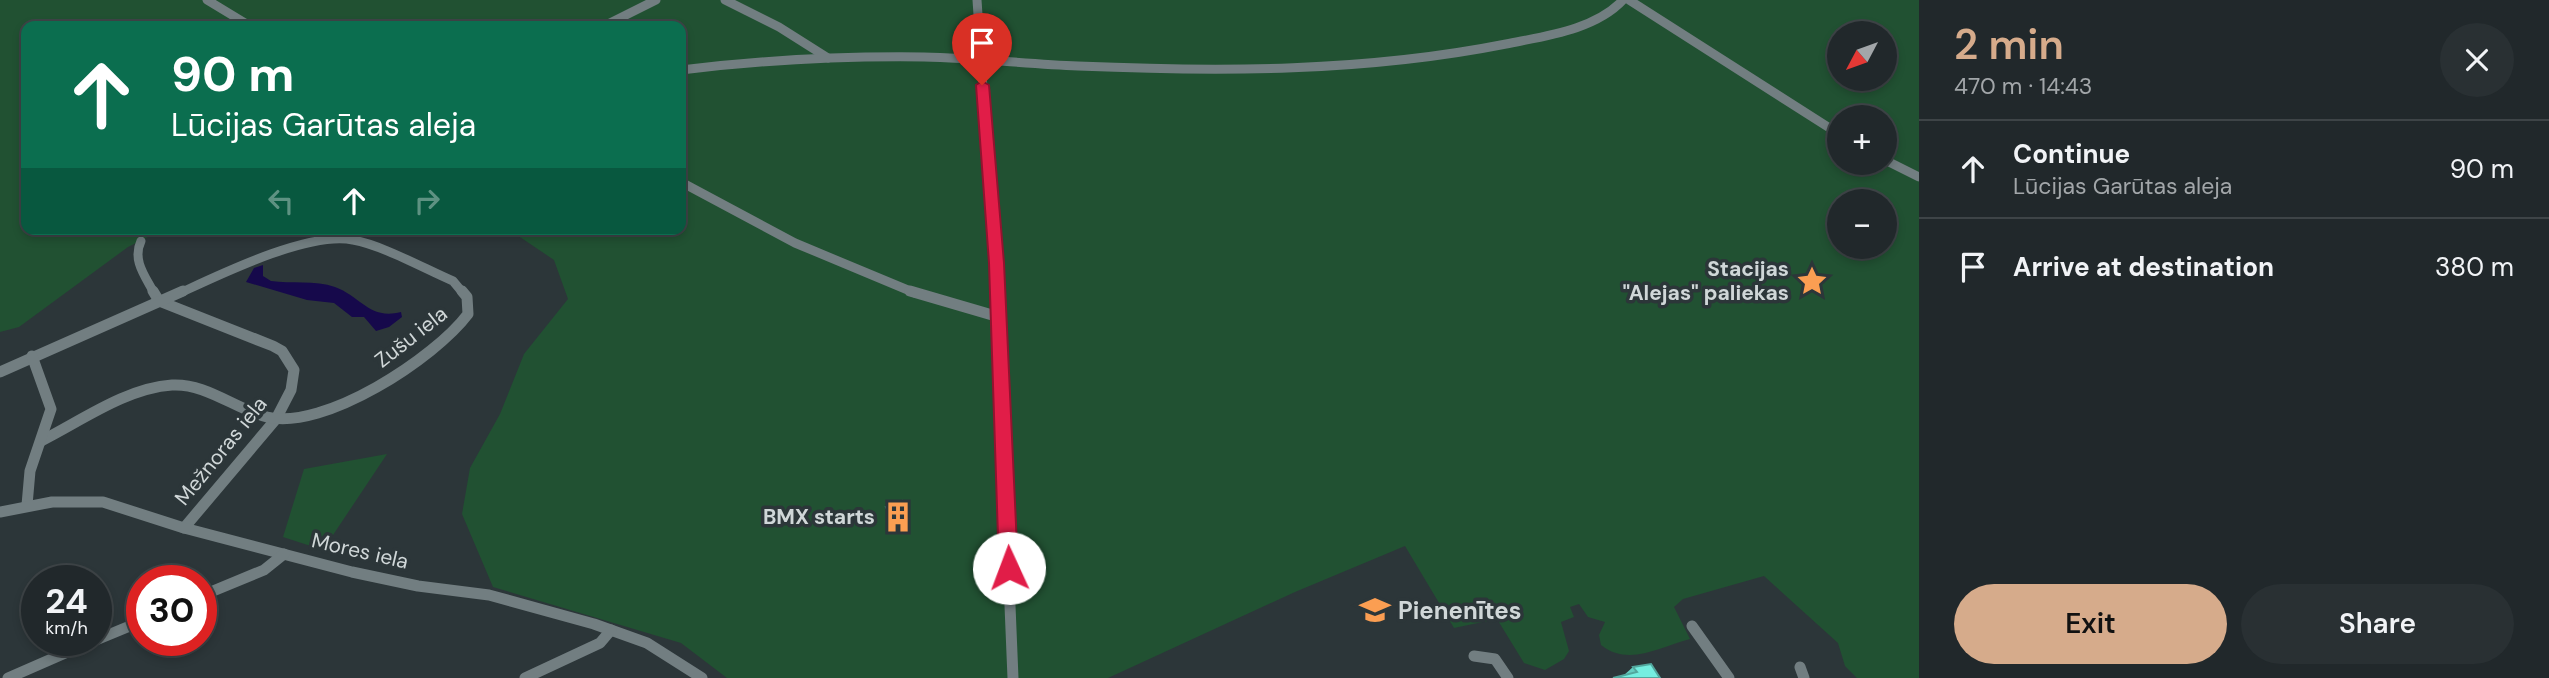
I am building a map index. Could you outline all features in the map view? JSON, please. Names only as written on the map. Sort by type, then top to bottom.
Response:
[{"type":"street","points":[[207,0],[242,21]]},
{"type":"street","points":[[614,21],[656,0]]},
{"type":"street","points":[[725,0],[779,27],[828,58]]},
{"type":"street","points":[[977,0],[999,317],[1013,678]]},
{"type":"street","points":[[686,69],[749,61],[828,58],[980,59],[1264,69],[1410,60],[1457,55],[1561,32],[1612,11],[1623,0]]},
{"type":"street","points":[[1629,0],[1827,126]]},
{"type":"street","points":[[1897,166],[1919,177]]},
{"type":"street","points":[[686,185],[731,212],[864,273],[999,317]]},
{"type":"street","name":"Zušu iela","points":[[0,372],[159,301],[264,258],[332,238],[349,239],[428,270],[453,281],[464,291],[469,309],[466,318],[416,361],[346,403],[276,419],[240,409],[192,387],[171,385],[139,394],[41,441]]},
{"type":"street","points":[[141,241],[136,251],[140,268],[159,301]]},
{"type":"street","name":"Mežnoras iela","points":[[159,301],[273,346],[289,358],[294,379],[276,419],[229,471],[184,528]]},
{"type":"street","points":[[27,505],[30,471],[51,409],[32,356]]},
{"type":"street","name":"Mores iela","points":[[0,512],[27,505],[67,501],[103,502],[184,528],[284,555],[418,586],[489,595],[611,630],[647,643],[702,678]]},
{"type":"street","points":[[217,589],[270,567],[284,555]]},
{"type":"street","points":[[1692,626],[1729,678]]},
{"type":"street","points":[[531,677],[600,643],[611,630]]},
{"type":"street","points":[[8,678],[59,656]]},
{"type":"street","points":[[1474,656],[1495,659],[1508,678]]},
{"type":"green space","points":[[0,0],[1919,0],[1919,678],[1857,678],[1845,666],[1838,643],[1764,576],[1683,599],[1674,607],[1690,639],[1633,655],[1612,651],[1601,645],[1599,635],[1605,622],[1588,617],[1579,604],[1570,607],[1574,617],[1561,622],[1569,651],[1564,659],[1545,670],[1524,663],[1497,619],[1454,628],[1405,546],[1295,592],[1108,678],[727,678],[681,643],[493,587],[462,514],[470,468],[500,414],[524,354],[568,299],[554,260],[517,235],[686,235],[686,21],[21,21],[21,235],[155,235],[128,247],[19,327],[0,332]]},
{"type":"green space","points":[[387,454],[323,550],[283,537],[304,469]]},
{"type":"shaded area","points":[[263,265],[263,276],[271,281],[335,287],[373,310],[390,314],[401,312],[402,317],[389,327],[376,331],[364,317],[352,317],[334,303],[307,300],[246,282],[254,268]]},
{"type":"building","points":[[902,501],[908,514],[892,520],[886,507]]},
{"type":"building","points":[[1651,664],[1660,678],[1613,678],[1637,672],[1633,667]]},
{"type":"place","name":"Stacijas \"Alejas\" paliekas","points":[[1812,281]]},
{"type":"place","name":"BMX starts","points":[[898,517]]},
{"type":"place","name":"Pienenītes","points":[[1375,610]]},
{"type":"route","points":[[982,85],[996,263],[1009,568]]}]
